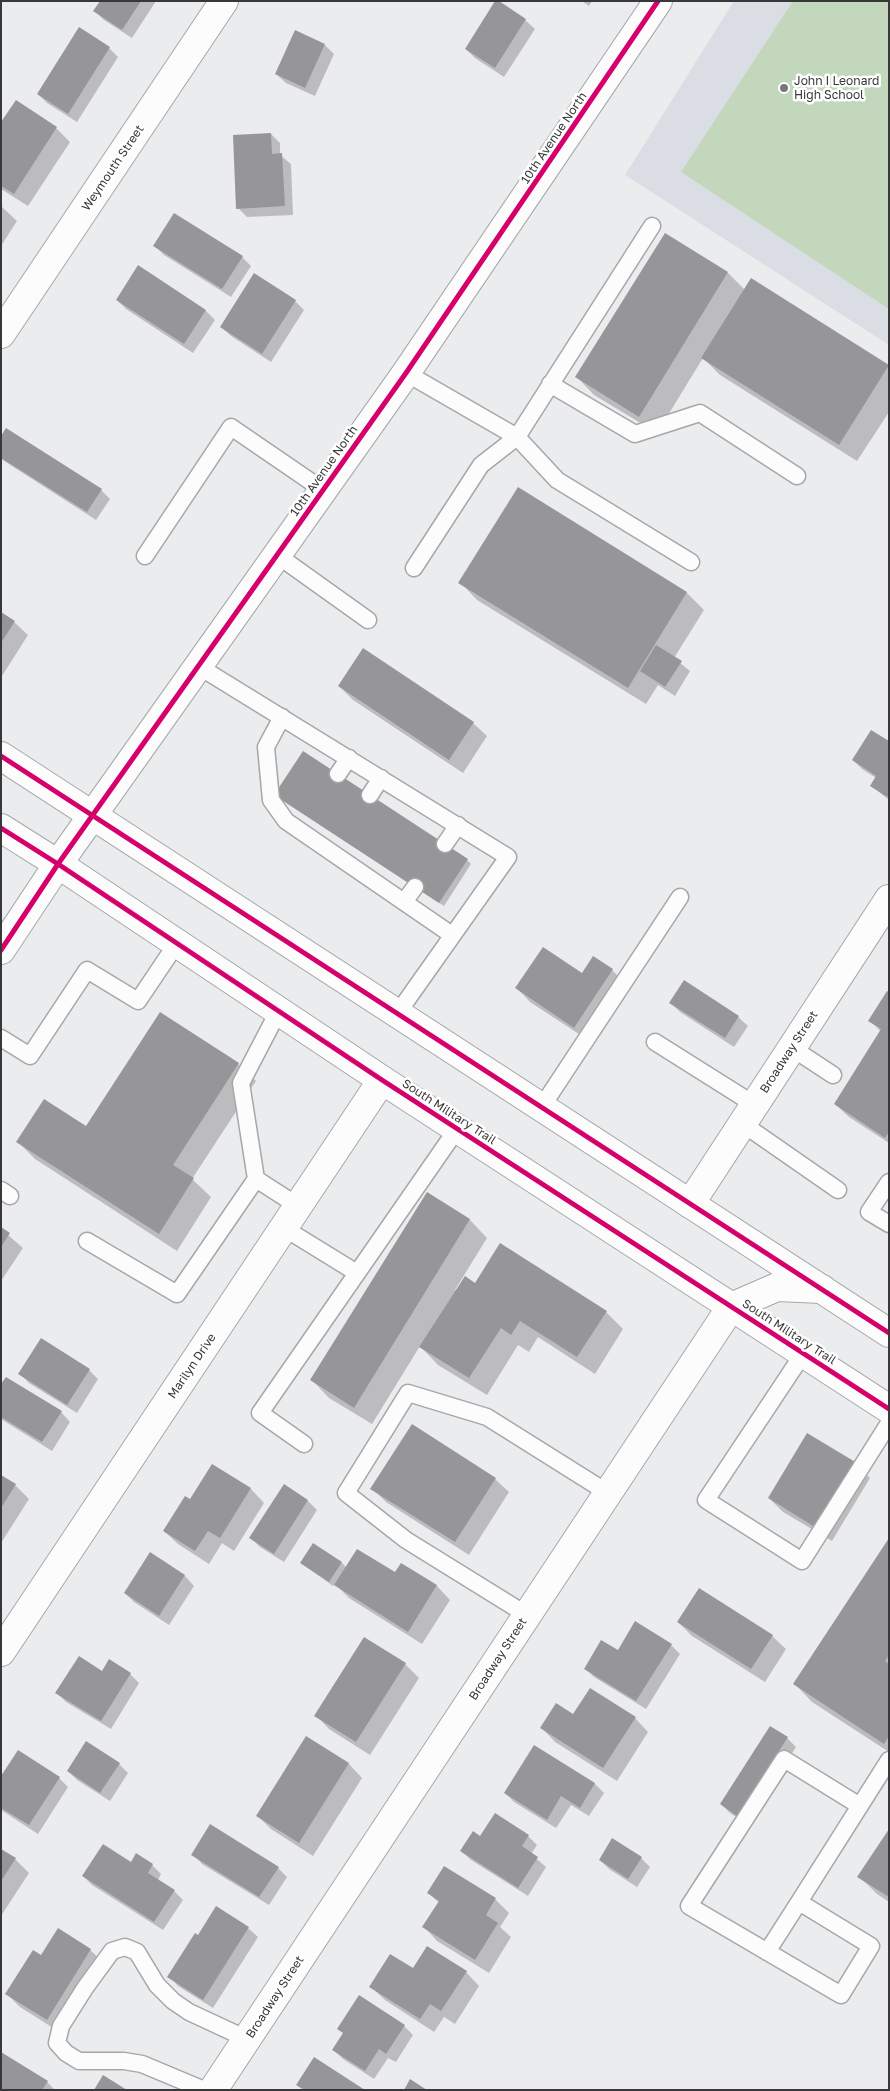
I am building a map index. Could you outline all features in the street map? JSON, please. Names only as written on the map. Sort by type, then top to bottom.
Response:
[{"type":"street","name":"Weymouth Street","points":[[1,334],[224,1]]},
{"type":"street","name":"10th Avenue North","points":[[1,950],[58,864],[406,373],[658,1]]},
{"type":"street","points":[[1,756],[889,1333]]},
{"type":"street","name":"South Military Trail","points":[[1,828],[382,1080],[889,1409]]},
{"type":"street","name":"Broadway Street","points":[[690,1204],[889,898]]},
{"type":"street","name":"Marilyn Drive","points":[[1,1652],[382,1080]]},
{"type":"street","points":[[731,1307],[777,1287],[822,1289]]},
{"type":"street","name":"Broadway Street","points":[[213,2090],[731,1307]]},
{"type":"lane","points":[[414,568],[481,465],[517,437],[652,226]]},
{"type":"lane","points":[[406,373],[517,437],[556,480],[691,562]]},
{"type":"lane","points":[[550,384],[635,434],[700,413],[797,476]]},
{"type":"lane","points":[[145,556],[230,427],[323,490]]},
{"type":"lane","points":[[277,555],[368,620]]},
{"type":"lane","points":[[198,666],[508,856],[397,1014]]},
{"type":"lane","points":[[282,717],[266,747],[271,800],[286,821],[304,824],[335,845],[404,902],[452,935]]},
{"type":"lane","points":[[338,774],[348,758]]},
{"type":"lane","points":[[370,795],[382,778]]},
{"type":"lane","points":[[445,844],[458,825]]},
{"type":"lane","points":[[404,902],[415,887]]},
{"type":"lane","points":[[541,1108],[680,897]]},
{"type":"lane","points":[[1,1038],[30,1056],[87,970],[138,1001],[177,943]]},
{"type":"lane","points":[[278,1010],[242,1083],[256,1180],[291,1217],[357,1273]]},
{"type":"lane","points":[[655,1042],[749,1114],[838,1190]]},
{"type":"lane","points":[[792,1048],[834,1076]]},
{"type":"lane","points":[[304,1444],[260,1413],[457,1129]]},
{"type":"lane","points":[[87,1242],[176,1294],[256,1180]]},
{"type":"lane","points":[[889,1182],[869,1212],[889,1224]]},
{"type":"lane","points":[[803,1354],[706,1500],[802,1561],[889,1422]]},
{"type":"lane","points":[[528,1615],[406,1540],[346,1493],[408,1393],[487,1417],[608,1493]]},
{"type":"lane","points":[[799,1902],[871,1946],[842,1996],[689,1906],[784,1759],[860,1806]]},
{"type":"lane","points":[[767,1952],[889,1760]]},
{"type":"lane","points":[[204,2090],[142,2064],[124,2061],[79,2061],[66,2053],[57,2043],[61,2026],[85,1988],[112,1951],[125,1947],[138,1952],[157,1985],[173,2001],[189,2012],[247,2039]]},
{"type":"shaded area","name":"John I Leonard High School","points":[[734,1],[889,1],[889,345],[625,175]]},
{"type":"green space","name":"John I Leonard High School","points":[[793,1],[889,1],[889,309],[681,172]]},
{"type":"building","points":[[100,1],[141,1],[122,30],[93,11]]},
{"type":"building","points":[[495,1],[499,1],[526,19],[495,68],[465,49]]},
{"type":"building","points":[[79,27],[110,47],[68,114],[37,94]]},
{"type":"building","points":[[295,30],[325,44],[305,88],[275,74]]},
{"type":"building","points":[[16,100],[57,127],[14,194],[1,186],[1,122]]},
{"type":"building","points":[[271,133],[272,154],[282,153],[285,206],[236,209],[233,135]]},
{"type":"building","points":[[174,213],[243,256],[222,289],[153,246]]},
{"type":"building","points":[[665,233],[728,272],[639,417],[575,377]]},
{"type":"building","points":[[138,265],[206,310],[184,344],[116,300]]},
{"type":"building","points":[[254,273],[296,300],[262,354],[220,327]]},
{"type":"building","points":[[751,278],[889,365],[839,445],[701,358]]},
{"type":"building","points":[[6,428],[102,489],[87,512],[1,458],[1,436]]},
{"type":"building","points":[[518,487],[687,592],[628,688],[458,583]]},
{"type":"building","points":[[1,612],[15,621],[1,643]]},
{"type":"building","points":[[656,645],[682,661],[665,687],[640,671]]},
{"type":"building","points":[[363,648],[474,722],[449,760],[338,686]]},
{"type":"building","points":[[871,730],[889,741],[889,794],[887,797],[870,786],[876,776],[852,760]]},
{"type":"building","points":[[303,751],[468,859],[439,903],[274,795]]},
{"type":"building","points":[[543,947],[582,973],[593,956],[613,969],[574,1028],[515,988]]},
{"type":"building","points":[[684,980],[739,1016],[725,1038],[669,1003]]},
{"type":"building","points":[[887,991],[889,992],[889,1132],[885,1138],[834,1104],[881,1029],[868,1021]]},
{"type":"building","points":[[160,1012],[239,1063],[173,1165],[194,1178],[159,1234],[16,1142],[44,1099],[86,1126]]},
{"type":"building","points":[[427,1192],[470,1219],[354,1408],[310,1380]]},
{"type":"building","points":[[1,1227],[10,1233],[1,1247]]},
{"type":"building","points":[[500,1243],[607,1311],[577,1357],[520,1321],[511,1335],[501,1328],[469,1378],[419,1347],[465,1276],[475,1283]]},
{"type":"building","points":[[41,1338],[90,1369],[67,1405],[18,1374]]},
{"type":"building","points":[[6,1377],[62,1411],[42,1442],[1,1417],[1,1384]]},
{"type":"building","points":[[412,1424],[496,1478],[455,1542],[370,1489]]},
{"type":"building","points":[[807,1433],[857,1463],[818,1529],[768,1498]]},
{"type":"building","points":[[212,1464],[251,1488],[220,1538],[208,1531],[195,1551],[163,1531],[185,1496],[190,1499]]},
{"type":"building","points":[[1,1475],[16,1484],[1,1508]]},
{"type":"building","points":[[284,1484],[308,1500],[274,1554],[249,1538]]},
{"type":"building","points":[[889,1538],[889,1655],[885,1661],[889,1664],[889,1736],[884,1744],[793,1684]]},
{"type":"building","points":[[313,1543],[342,1562],[329,1582],[300,1563]]},
{"type":"building","points":[[357,1549],[395,1572],[401,1563],[437,1585],[408,1632],[334,1585]]},
{"type":"building","points":[[150,1552],[185,1575],[159,1616],[124,1593]]},
{"type":"building","points":[[699,1588],[773,1635],[751,1669],[677,1622]]},
{"type":"building","points":[[635,1621],[672,1644],[636,1701],[584,1669],[601,1640],[618,1650]]},
{"type":"building","points":[[364,1637],[406,1663],[356,1742],[314,1716]]},
{"type":"building","points":[[79,1656],[102,1671],[109,1659],[131,1673],[101,1721],[55,1693]]},
{"type":"building","points":[[590,1688],[636,1717],[603,1768],[540,1728],[556,1703],[573,1714]]},
{"type":"building","points":[[770,1726],[788,1737],[737,1816],[720,1804]]},
{"type":"building","points":[[306,1736],[349,1763],[299,1843],[256,1816]]},
{"type":"building","points":[[86,1741],[120,1763],[100,1793],[67,1771]]},
{"type":"building","points":[[534,1745],[595,1783],[580,1808],[561,1796],[547,1820],[504,1793]]},
{"type":"building","points":[[18,1750],[60,1777],[29,1825],[1,1808],[1,1776]]},
{"type":"building","points":[[495,1813],[529,1835],[522,1846],[538,1857],[518,1888],[460,1851],[473,1831],[480,1836]]},
{"type":"building","points":[[210,1824],[279,1867],[259,1897],[191,1855]]},
{"type":"building","points":[[889,1829],[889,1897],[857,1877]]},
{"type":"building","points":[[612,1838],[642,1857],[628,1879],[599,1860]]},
{"type":"building","points":[[103,1844],[131,1862],[136,1853],[153,1864],[148,1873],[175,1890],[154,1922],[82,1876]]},
{"type":"building","points":[[1,1849],[16,1858],[1,1881]]},
{"type":"building","points":[[444,1866],[496,1898],[486,1915],[498,1923],[475,1960],[422,1927],[439,1901],[427,1893]]},
{"type":"building","points":[[216,1906],[249,1927],[203,2000],[167,1977],[195,1933],[198,1935]]},
{"type":"building","points":[[58,1928],[91,1949],[47,2020],[5,1994],[33,1950],[41,1955]]},
{"type":"building","points":[[427,1946],[467,1971],[441,2011],[430,2004],[420,2019],[369,1987],[390,1954],[413,1968]]},
{"type":"building","points":[[359,1995],[405,2025],[386,2054],[379,2049],[365,2071],[332,2050],[343,2033],[337,2029]]},
{"type":"building","points":[[1,2052],[48,2081],[42,2090],[1,2090]]},
{"type":"building","points":[[314,2057],[365,2090],[304,2090],[296,2085]]},
{"type":"building","points":[[103,2075],[127,2090],[94,2090]]},
{"type":"building","points":[[410,2079],[427,2090],[404,2090]]},
{"type":"cycle path","points":[[1,950],[58,864],[406,373],[658,1]]},
{"type":"cycle path","points":[[1,756],[889,1333]]},
{"type":"cycle path","points":[[1,828],[382,1080],[889,1409]]},
{"type":"place","name":"John I Leonard High School","points":[[784,88]]}]
